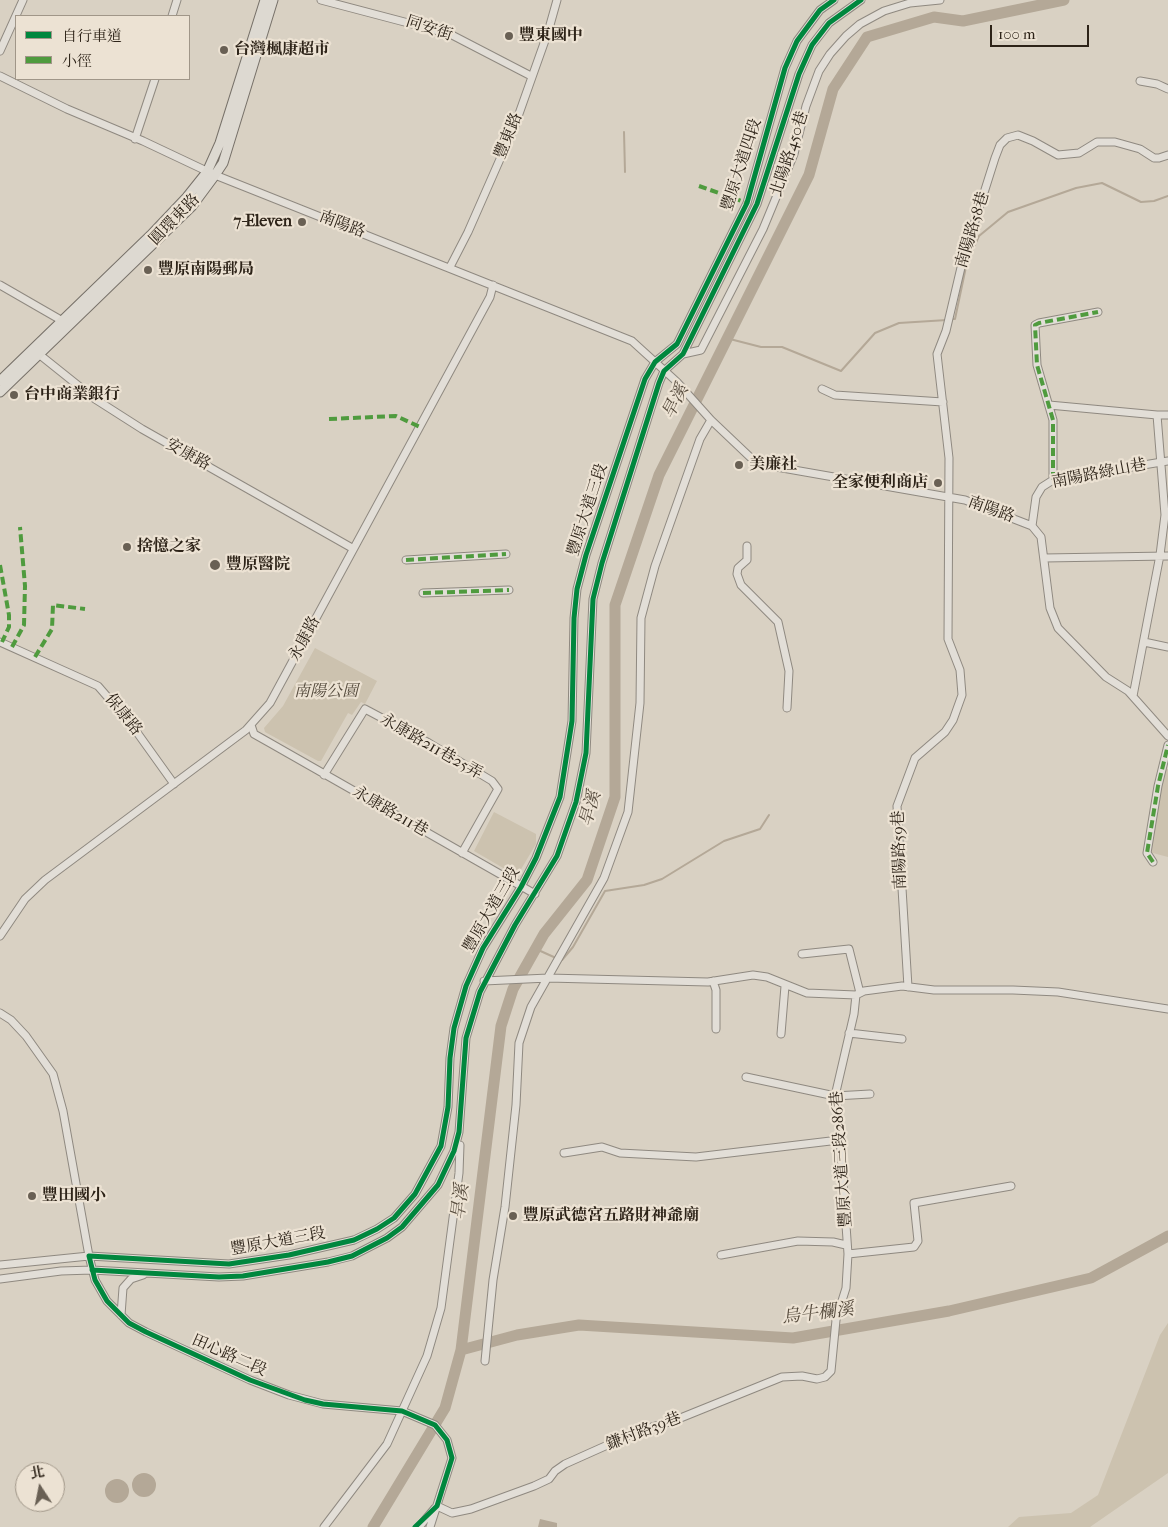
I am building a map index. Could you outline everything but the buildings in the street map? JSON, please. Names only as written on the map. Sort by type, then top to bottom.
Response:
[{"type":"main road","name":"圓環東路","points":[[211,173],[265,0]]},
{"type":"main road","name":"圓環東路","points":[[0,381],[192,206],[211,173],[225,156],[273,0]]},
{"type":"main road","name":"圓環東路","points":[[0,392],[35,351]]},
{"type":"street","points":[[16,15],[23,0]]},
{"type":"street","points":[[172,15],[177,0]]},
{"type":"street","name":"同安街","points":[[321,0],[450,34],[531,76]]},
{"type":"street","name":"豐東路","points":[[450,267],[468,232],[515,125],[548,32],[557,0]]},
{"type":"street","name":"豐原大道四段","points":[[654,362],[677,344],[747,203],[785,68],[797,41],[820,10],[834,0]]},
{"type":"street","name":"豐原大道四段","points":[[664,370],[683,354],[757,204],[799,74],[812,45],[828,23],[861,0]]},
{"type":"street","name":"北陽路450巷","points":[[683,354],[701,350],[763,229],[794,154],[809,97],[819,71],[830,54],[860,24],[884,11],[910,3],[940,0]]},
{"type":"street","points":[[0,51],[15,18]]},
{"type":"street","name":"南陽路","points":[[0,76],[67,109],[211,173],[632,341],[677,382],[742,452],[771,466],[950,497],[982,505],[1032,526],[1042,537],[1050,608],[1058,628],[1106,677],[1133,696],[1168,736]]},
{"type":"street","points":[[135,139],[155,80]]},
{"type":"street","points":[[1140,81],[1157,84],[1168,89]]},
{"type":"street","name":"南陽路58巷","points":[[950,497],[943,402],[936,354],[946,331],[963,259],[1000,145],[1007,138],[1018,135],[1033,140],[1058,155],[1079,153],[1097,142],[1115,142],[1140,149],[1154,158],[1168,155]]},
{"type":"street","points":[[0,285],[65,322]]},
{"type":"street","name":"永康路","points":[[0,936],[26,899],[45,880],[251,724],[270,703],[293,663],[352,548],[482,313],[490,297],[493,285]]},
{"type":"street","points":[[1053,480],[1053,420],[1037,365],[1035,326],[1039,323],[1098,312]]},
{"type":"street","name":"安康路","points":[[35,351],[95,400],[142,429],[352,548]]},
{"type":"street","name":"豐原大道三段","points":[[0,1265],[89,1256],[229,1264],[327,1248],[354,1240],[394,1218],[415,1194],[441,1146],[448,1107],[450,1058],[454,1028],[466,986],[483,948],[521,887],[544,839],[560,797],[572,721],[574,618],[586,555],[645,379],[654,362]]},
{"type":"street","name":"豐原大道三段","points":[[0,1279],[61,1271],[92,1270],[146,1274],[243,1276],[328,1262],[352,1256],[387,1238],[402,1227],[438,1185],[454,1150],[459,1132],[466,1038],[484,981],[557,856],[576,802],[586,753],[593,599],[602,563],[664,370]]},
{"type":"street","points":[[822,389],[835,395],[943,402]]},
{"type":"street","points":[[1049,405],[1168,415]]},
{"type":"street","points":[[1133,696],[1164,555],[1164,462],[1157,415]]},
{"type":"street","points":[[485,1360],[488,1323],[505,1206],[519,1044],[528,1015],[545,978],[604,878],[628,812],[640,703],[641,618],[655,566],[700,439],[710,418]]},
{"type":"street","name":"南陽路綠山巷","points":[[1032,526],[1036,496],[1042,487],[1053,480],[1164,462]]},
{"type":"street","name":"南陽路59巷","points":[[908,987],[897,806],[914,758],[945,732],[953,720],[962,695],[960,670],[948,639],[947,569],[950,497]]},
{"type":"street","points":[[747,546],[747,560],[738,568],[737,574],[741,585],[778,622],[789,671],[787,708]]},
{"type":"street","points":[[406,560],[506,554]]},
{"type":"street","points":[[1044,558],[1164,555]]},
{"type":"street","points":[[423,593],[509,590]]},
{"type":"street","name":"保康路","points":[[0,642],[98,686],[131,724],[174,784]]},
{"type":"street","points":[[1144,642],[1168,647]]},
{"type":"street","name":"永康路211巷25弄","points":[[324,775],[366,710],[429,743],[492,781],[498,789],[462,853]]},
{"type":"street","name":"永康路211巷","points":[[251,724],[254,734],[535,894]]},
{"type":"street","points":[[1153,862],[1147,853],[1158,786],[1168,745]]},
{"type":"street","points":[[802,954],[850,949],[858,994]]},
{"type":"street","points":[[484,981],[545,978],[668,983],[713,981],[753,975],[767,978],[807,993],[858,994],[883,988],[908,987],[934,990],[970,989],[1058,992],[1168,1009]]},
{"type":"street","points":[[713,981],[716,990],[716,1029]]},
{"type":"street","points":[[782,1034],[785,986]]},
{"type":"street","name":"豐原大道三段286巷","points":[[836,1320],[846,1288],[848,1254],[838,1109],[835,1096],[858,994]]},
{"type":"street","name":"田心路二段","points":[[0,1013],[11,1020],[26,1036],[53,1074],[63,1111],[92,1270],[107,1301],[129,1323],[184,1351],[297,1398],[323,1404],[402,1411],[439,1428],[447,1440],[452,1458],[437,1506]]},
{"type":"street","points":[[849,1033],[902,1039]]},
{"type":"street","points":[[746,1077],[835,1096],[870,1094]]},
{"type":"street","points":[[564,1153],[602,1147],[620,1153],[696,1157],[839,1140]]},
{"type":"street","points":[[324,1527],[387,1444],[427,1356],[441,1308],[459,1173],[460,1145]]},
{"type":"street","points":[[848,1254],[914,1248],[918,1241],[914,1203],[1011,1186]]},
{"type":"street","points":[[721,1255],[798,1240],[833,1242],[846,1245]]},
{"type":"street","points":[[121,1315],[123,1288],[131,1279],[146,1274]]},
{"type":"street","name":"鎌村路39巷","points":[[437,1506],[452,1513],[471,1509],[549,1479],[555,1471],[565,1464],[640,1430],[673,1421],[782,1377],[802,1376],[817,1379],[825,1377],[831,1370],[836,1320]]},
{"type":"street","points":[[419,1527],[437,1506]]},
{"type":"street","points":[[430,1527],[437,1506]]},
{"type":"green space","name":"南陽公園","points":[[315,648],[377,681],[365,704],[361,702],[352,715],[348,713],[321,761],[265,732],[264,728],[283,706]]},
{"type":"green space","points":[[1162,769],[1168,769],[1168,857],[1149,852]]},
{"type":"green space","points":[[494,812],[536,834],[536,844],[517,876],[474,851]]},
{"type":"green space","points":[[1168,1323],[1168,1473],[1090,1527],[1008,1527],[1019,1517],[1071,1513],[1098,1495],[1160,1335]]},
{"type":"shaded area","points":[[144,1473],[149,1474],[155,1480],[155,1490],[149,1496],[144,1497],[139,1496],[133,1490],[132,1485],[133,1480],[139,1474]]},
{"type":"shaded area","points":[[117,1479],[122,1480],[128,1486],[128,1496],[122,1502],[117,1503],[112,1502],[106,1496],[105,1491],[106,1486],[112,1480]]},
{"type":"shaded area","points":[[540,1519],[557,1523],[557,1527],[538,1527]]},
{"type":"waterway","name":"旱溪","points":[[373,1527],[445,1408],[461,1350],[501,1026],[513,989],[544,934],[587,880],[615,797],[615,605],[659,475],[809,175],[833,89],[867,37],[934,17],[963,21],[1064,0]]},
{"type":"waterway","points":[[624,132],[625,172]]},
{"type":"waterway","points":[[952,319],[955,319],[967,262],[979,236],[1008,212],[1076,188],[1102,183],[1141,202],[1154,201],[1168,196]]},
{"type":"waterway","points":[[726,338],[761,347],[782,347],[841,371],[875,333],[899,323],[947,320]]},
{"type":"waterway","points":[[560,959],[562,960],[573,947],[605,891],[644,885],[662,879],[724,841],[760,829],[769,815]]},
{"type":"waterway","points":[[536,949],[556,958]]},
{"type":"waterway","name":"烏牛欄溪","points":[[461,1350],[517,1335],[579,1325],[793,1338],[949,1311],[1091,1278],[1168,1236]]},
{"type":"marked path","points":[[699,186],[747,203]]},
{"type":"marked path","points":[[1053,480],[1053,420],[1037,365],[1035,325],[1098,312]]},
{"type":"marked path","points":[[329,419],[396,416],[420,427]]},
{"type":"marked path","points":[[12,647],[24,625],[25,586],[20,527]]},
{"type":"marked path","points":[[406,560],[506,554]]},
{"type":"marked path","points":[[0,565],[9,615],[9,627],[2,642]]},
{"type":"marked path","points":[[423,593],[509,590]]},
{"type":"marked path","points":[[35,657],[52,629],[53,605],[85,609]]},
{"type":"marked path","points":[[1153,862],[1147,853],[1158,786],[1168,745]]},
{"type":"cycle path","points":[[415,1527],[437,1506],[452,1458],[447,1440],[435,1425],[402,1411],[323,1404],[305,1400],[250,1380],[146,1332],[129,1323],[107,1301],[95,1280],[89,1256],[229,1264],[289,1255],[354,1240],[377,1229],[394,1218],[415,1194],[441,1146],[448,1107],[450,1058],[454,1028],[466,986],[483,948],[521,887],[536,858],[560,797],[572,721],[574,618],[577,589],[586,555],[645,379],[655,362],[677,344],[747,203],[785,68],[797,41],[820,10],[834,0]]},
{"type":"cycle path","points":[[92,1270],[219,1277],[243,1276],[328,1262],[352,1256],[387,1238],[402,1227],[438,1185],[454,1151],[459,1132],[466,1038],[480,992],[515,925],[557,856],[576,802],[586,753],[593,599],[602,563],[659,383],[664,371],[683,354],[757,204],[799,74],[812,45],[829,23],[861,0]]},
{"type":"place","name":"豐東國中","points":[[509,36]]},
{"type":"place","name":"台灣楓康超市","points":[[224,50]]},
{"type":"place","name":"7-Eleven","points":[[302,222]]},
{"type":"place","name":"豐原南陽郵局","points":[[148,270]]},
{"type":"place","name":"台中商業銀行","points":[[14,395]]},
{"type":"place","name":"美廉社","points":[[739,465]]},
{"type":"place","name":"全家便利商店","points":[[938,483]]},
{"type":"place","name":"捨憶之家","points":[[127,547]]},
{"type":"place","name":"豐原醫院","points":[[215,565]]},
{"type":"place","name":"豐田國小","points":[[32,1196]]},
{"type":"place","name":"豐原武德宮五路財神爺廟","points":[[513,1216]]}]
